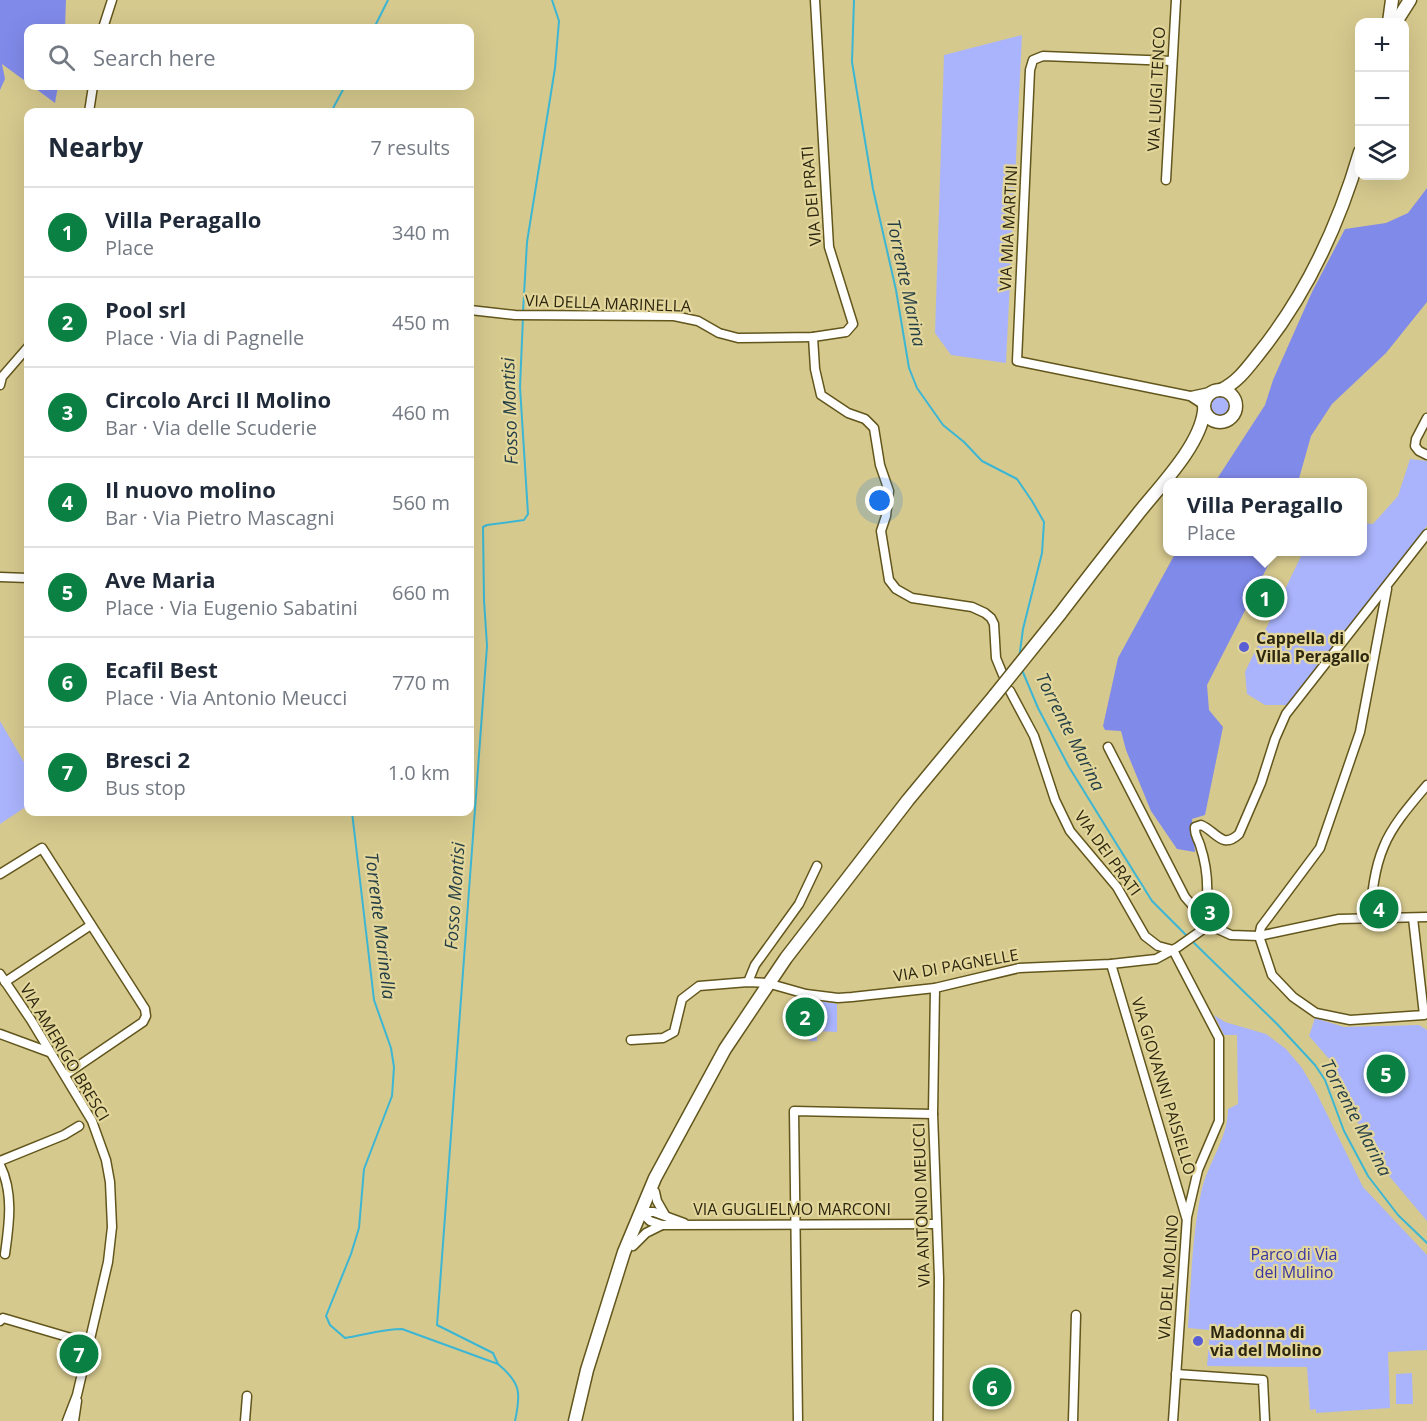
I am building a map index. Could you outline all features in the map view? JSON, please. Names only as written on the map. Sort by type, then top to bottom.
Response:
[{"type":"main road","points":[[1390,18],[1392,0]]},
{"type":"main road","points":[[1399,18],[1410,0]]},
{"type":"main road","points":[[1167,478],[1197,434],[1203,420],[1207,397],[1238,380],[1278,331],[1328,239],[1355,166]]},
{"type":"main road","points":[[1197,434],[1218,422],[1227,421],[1233,415],[1238,380]]},
{"type":"main road","points":[[1218,391],[1230,394],[1235,402]]},
{"type":"main road","points":[[1204,408],[1209,418],[1218,422]]},
{"type":"main road","points":[[618,1275],[633,1246],[655,1178],[725,1049],[767,983],[908,800],[995,695],[1163,483]]},
{"type":"main road","points":[[575,1421],[598,1332],[624,1252],[655,1192],[671,1151]]},
{"type":"street","points":[[104,24],[112,0]]},
{"type":"street","name":"VIA DEI PRATI","points":[[813,337],[846,332],[853,324],[829,247],[814,0]]},
{"type":"street","name":"VIA LUIGI TENCO","points":[[1166,180],[1176,0]]},
{"type":"street","name":"VIA MIA MARTINI","points":[[1172,61],[1043,56],[1033,60],[1029,80],[1017,361],[1190,396],[1218,391]]},
{"type":"street","points":[[90,108],[92,90]]},
{"type":"street","name":"VIA DELLA MARINELLA","points":[[474,310],[514,315],[674,316],[698,321],[719,333],[738,338],[813,337]]},
{"type":"street","points":[[813,337],[815,369],[821,395],[848,413],[865,419],[874,428],[880,465],[889,491],[886,516],[881,531],[889,580],[896,589],[912,598],[972,607],[985,613],[994,624],[996,658],[1003,675]]},
{"type":"street","points":[[1,381],[24,353]]},
{"type":"street","name":"VIA MIA MARTINI","points":[[1190,396],[1204,408]]},
{"type":"street","points":[[1427,418],[1416,439],[1415,446],[1427,455]]},
{"type":"street","points":[[1176,948],[1205,924],[1208,899],[1206,874],[1195,827],[1205,826],[1214,835],[1228,841],[1233,840],[1239,834],[1286,714],[1427,534]]},
{"type":"street","points":[[0,578],[24,578]]},
{"type":"street","points":[[1387,586],[1360,732],[1320,848],[1261,927],[1259,936],[1272,975],[1293,997],[1316,1013],[1350,1020],[1426,1015],[1413,918]]},
{"type":"street","name":"VIA DEI PRATI","points":[[1010,691],[1034,736],[1055,800],[1070,831],[1117,887],[1145,936],[1158,946],[1176,948]]},
{"type":"street","points":[[1108,747],[1150,834],[1185,897],[1205,924],[1231,935],[1259,936],[1339,919],[1427,917]]},
{"type":"street","points":[[1370,919],[1374,880],[1385,843],[1427,784]]},
{"type":"street","points":[[0,874],[42,848],[145,1010],[146,1016],[143,1022],[65,1075]]},
{"type":"street","points":[[748,982],[755,965],[799,903],[817,866]]},
{"type":"street","points":[[3,978],[91,925]]},
{"type":"street","name":"VIA DI PAGNELLE","points":[[631,1040],[663,1038],[674,1032],[682,999],[699,986],[748,982],[767,983],[806,994],[838,998],[935,988],[1019,968],[1111,964],[1156,959],[1176,948]]},
{"type":"street","name":"VIA DEL MOLINO","points":[[1173,1421],[1186,1217],[1198,1170],[1220,1121],[1219,1038],[1176,948]]},
{"type":"street","name":"VIA GIOVANNI PAISIELLO","points":[[1111,964],[1186,1217]]},
{"type":"street","name":"VIA AMERIGO BRESCI","points":[[3,978],[92,1121],[106,1160],[112,1197],[111,1244],[76,1395],[67,1421]]},
{"type":"street","name":"VIA ANTONIO MEUCCI","points":[[935,988],[933,1114],[939,1278],[938,1421]]},
{"type":"street","points":[[0,1034],[50,1052]]},
{"type":"street","points":[[798,1421],[794,1111],[933,1114]]},
{"type":"street","points":[[5,1254],[9,1217],[8,1193],[0,1163],[79,1126]]},
{"type":"street","points":[[633,1246],[664,1220],[655,1192]]},
{"type":"street","name":"VIA GUGLIELMO MARCONI","points":[[644,1214],[684,1223],[936,1224]]},
{"type":"street","points":[[1073,1421],[1076,1315]]},
{"type":"street","points":[[0,1321],[3,1318],[88,1343]]},
{"type":"street","points":[[1176,1374],[1263,1380],[1265,1421]]},
{"type":"street","name":"VIA AMERIGO BRESCI","points":[[74,1421],[76,1395]]},
{"type":"street","points":[[245,1421],[247,1396]]},
{"type":"green space","points":[[1022,35],[1006,363],[951,355],[935,333],[944,55]]},
{"type":"green space","points":[[1220,394],[1229,397],[1232,406],[1229,415],[1220,418],[1211,415],[1208,406],[1211,397]]},
{"type":"green space","points":[[1410,459],[1427,461],[1427,526],[1287,705],[1265,705],[1247,694],[1245,672],[1301,556],[1367,556],[1367,523],[1373,524],[1398,496]]},
{"type":"green space","points":[[0,721],[24,762],[24,808],[0,824]]},
{"type":"green space","points":[[794,997],[837,1004],[837,1032],[817,1031],[817,1041],[809,1041],[813,1030],[815,1008],[810,1002],[800,1004],[793,999]]},
{"type":"green space","name":"Parco di Via del Mulino","points":[[1214,1015],[1225,1022],[1266,1034],[1286,1049],[1302,1068],[1316,1092],[1363,1187],[1427,1255],[1427,1350],[1388,1352],[1390,1408],[1316,1413],[1316,1409],[1310,1410],[1307,1367],[1207,1366],[1210,1330],[1188,1328],[1194,1243],[1201,1193],[1225,1131],[1228,1109],[1238,1104],[1237,1035],[1224,1035]]},
{"type":"green space","points":[[1315,1018],[1344,1027],[1419,1025],[1427,1030],[1427,1221],[1379,1164],[1356,1119],[1342,1081],[1330,1060],[1309,1036]]},
{"type":"green space","points":[[1412,1373],[1413,1404],[1396,1404],[1396,1374]]},
{"type":"shaded area","points":[[0,0],[66,0],[65,24],[24,24],[24,80],[2,64],[5,79],[0,90]]},
{"type":"shaded area","points":[[37,90],[57,90],[55,103]]},
{"type":"shaded area","points":[[1427,188],[1427,302],[1386,353],[1332,404],[1311,436],[1299,478],[1218,478],[1265,405],[1273,380],[1312,292],[1345,229],[1386,223],[1408,213]]},
{"type":"shaded area","points":[[1174,556],[1273,556],[1207,685],[1209,710],[1223,727],[1205,815],[1192,819],[1195,852],[1177,849],[1151,811],[1126,750],[1121,731],[1105,730],[1103,726],[1118,658]]},
{"type":"waterway","name":"Torrente Marinella","points":[[376,24],[388,0]]},
{"type":"waterway","name":"Fosso Montisi","points":[[523,312],[527,242],[555,68],[559,21],[552,0]]},
{"type":"waterway","name":"Torrente Marina","points":[[854,0],[852,62],[873,189],[896,290],[909,368],[917,388],[943,425],[982,461],[1017,479],[1044,522],[1042,553],[1023,629],[1019,659]]},
{"type":"waterway","name":"Torrente Marinella","points":[[333,108],[343,90]]},
{"type":"waterway","name":"Fosso Montisi","points":[[498,1364],[493,1353],[437,1325],[487,646],[483,527],[524,520],[528,514],[520,387],[523,317]]},
{"type":"waterway","name":"Torrente Marina","points":[[1022,670],[1038,708],[1069,767],[1106,827],[1152,901],[1187,936]]},
{"type":"waterway","name":"Torrente Marinella","points":[[352,816],[374,1000],[391,1048],[394,1067],[392,1096],[364,1169],[359,1228],[326,1316],[330,1325],[345,1338],[402,1329],[498,1364],[511,1377],[517,1389],[518,1403],[515,1421]]},
{"type":"waterway","name":"Torrente Marina","points":[[1191,940],[1277,1024],[1315,1065],[1325,1080],[1344,1131],[1368,1176],[1398,1215],[1427,1243]]},
{"type":"place","name":"Villa Peragallo","points":[[1265,598]]},
{"type":"place","name":"Cappella di Villa Peragallo","points":[[1244,647]]},
{"type":"place","name":"Il nuovo molino","points":[[1379,909]]},
{"type":"place","name":"Circolo Arci Il Molino","points":[[1210,912]]},
{"type":"place","name":"Pool srl","points":[[805,1017]]},
{"type":"place","name":"Ave Maria","points":[[1386,1074]]},
{"type":"place","name":"Madonna di via del Molino","points":[[1198,1341]]},
{"type":"place","name":"Bresci 2","points":[[79,1354]]},
{"type":"place","name":"Ecafil Best","points":[[992,1387]]}]
